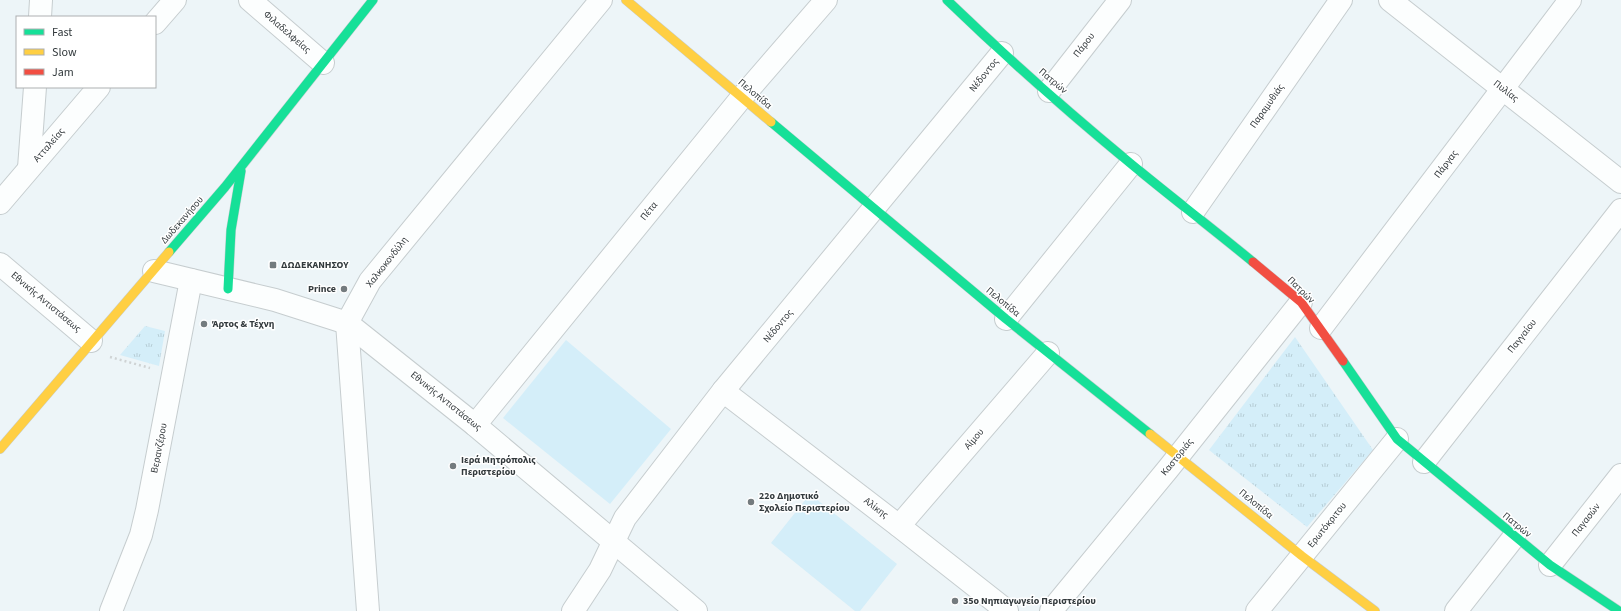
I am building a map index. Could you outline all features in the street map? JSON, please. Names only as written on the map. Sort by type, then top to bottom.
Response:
[{"type":"street","points":[[40,16],[42,0]]},
{"type":"street","points":[[156,22],[175,0]]},
{"type":"street","name":"Φιλαδελφείας","points":[[250,0],[323,63]]},
{"type":"street","name":"Δωδεκανήσου","points":[[0,449],[243,166],[373,0]]},
{"type":"street","name":"Χαλκοκονδύλη","points":[[347,323],[370,280],[601,0]]},
{"type":"street","name":"Πελοπίδα","points":[[626,0],[874,210],[1006,319],[1302,556],[1375,611]]},
{"type":"street","name":"Πέτα","points":[[475,425],[742,97],[826,0]]},
{"type":"street","name":"Πατρών","points":[[947,0],[1002,53],[1049,91],[1131,164],[1194,212],[1301,302],[1322,328],[1396,439],[1550,565],[1619,611]]},
{"type":"street","name":"Πάρου","points":[[1049,91],[1120,0]]},
{"type":"street","name":"Παραμυθιάς","points":[[1194,212],[1341,0]]},
{"type":"street","name":"Πυλίας","points":[[1390,0],[1621,182]]},
{"type":"street","name":"Πάργας","points":[[1322,328],[1570,0]]},
{"type":"street","name":"Νέδοντος","points":[[573,611],[600,570],[625,518],[723,391],[874,210],[1002,53]]},
{"type":"street","points":[[28,168],[35,88]]},
{"type":"street","name":"Ατταλείας","points":[[0,203],[28,168],[98,88]]},
{"type":"street","points":[[1006,319],[1131,164]]},
{"type":"street","points":[[228,289],[232,217],[235,196],[243,166]]},
{"type":"street","name":"Παγγαίου","points":[[1424,462],[1621,210]]},
{"type":"street","name":"Εθνικής Αντιστάσεως","points":[[0,264],[87,346]]},
{"type":"street","name":"Εθνικής Αντιστάσεως","points":[[154,271],[311,310],[347,323],[475,425],[696,611]]},
{"type":"street","name":"Βερανζέρου","points":[[111,611],[140,535],[147,510],[191,280]]},
{"type":"street","name":"Καστοριάς","points":[[1051,611],[1178,456],[1301,302]]},
{"type":"street","points":[[347,323],[368,611]]},
{"type":"street","name":"Αίμου","points":[[899,526],[1048,353]]},
{"type":"street","name":"Αλίκης","points":[[723,391],[1007,611]]},
{"type":"street","name":"Ερωτόκριτου","points":[[1257,611],[1396,439]]},
{"type":"street","name":"Παγασών","points":[[1550,565],[1621,475]]},
{"type":"street","points":[[1456,611],[1514,537]]},
{"type":"path","points":[[87,346],[173,374]]},
{"type":"green space","points":[[145,326],[165,331],[159,366],[120,355]]},
{"type":"green space","points":[[1295,337],[1373,450],[1307,527],[1209,450]]},
{"type":"green space","points":[[566,340],[671,429],[610,504],[503,418]]},
{"type":"green space","points":[[810,494],[897,564],[860,611],[855,611],[771,543]]},
{"type":"traffic: fast","points":[[169,252],[225,187],[373,0]]},
{"type":"traffic: fast","points":[[947,0],[1014,63],[1083,124],[1145,176],[1253,262]]},
{"type":"traffic: fast","points":[[771,122],[1006,319],[1150,434]]},
{"type":"traffic: fast","points":[[228,289],[231,230],[241,171]]},
{"type":"traffic: fast","points":[[1343,361],[1397,439],[1550,565],[1619,611]]},
{"type":"traffic: slow","points":[[626,0],[771,122]]},
{"type":"traffic: slow","points":[[0,449],[169,252]]},
{"type":"traffic: slow","points":[[1150,434],[1302,556],[1375,611]]},
{"type":"traffic: jam","points":[[1253,262],[1301,302],[1343,361]]},
{"type":"place","name":"ΔΩΔΕΚΑΝΗΣΟΥ","points":[[273,265]]},
{"type":"place","name":"Prince","points":[[344,289]]},
{"type":"place","name":"Άρτος & Τέχνη","points":[[204,324]]},
{"type":"place","name":"Ιερά Μητρόπολις Περιστερίου","points":[[453,466]]},
{"type":"place","name":"22ο Δημοτικό Σχολείο Περιστερίου","points":[[751,502]]},
{"type":"place","name":"35ο Νηπιαγωγείο Περιστερίου","points":[[955,601]]}]
